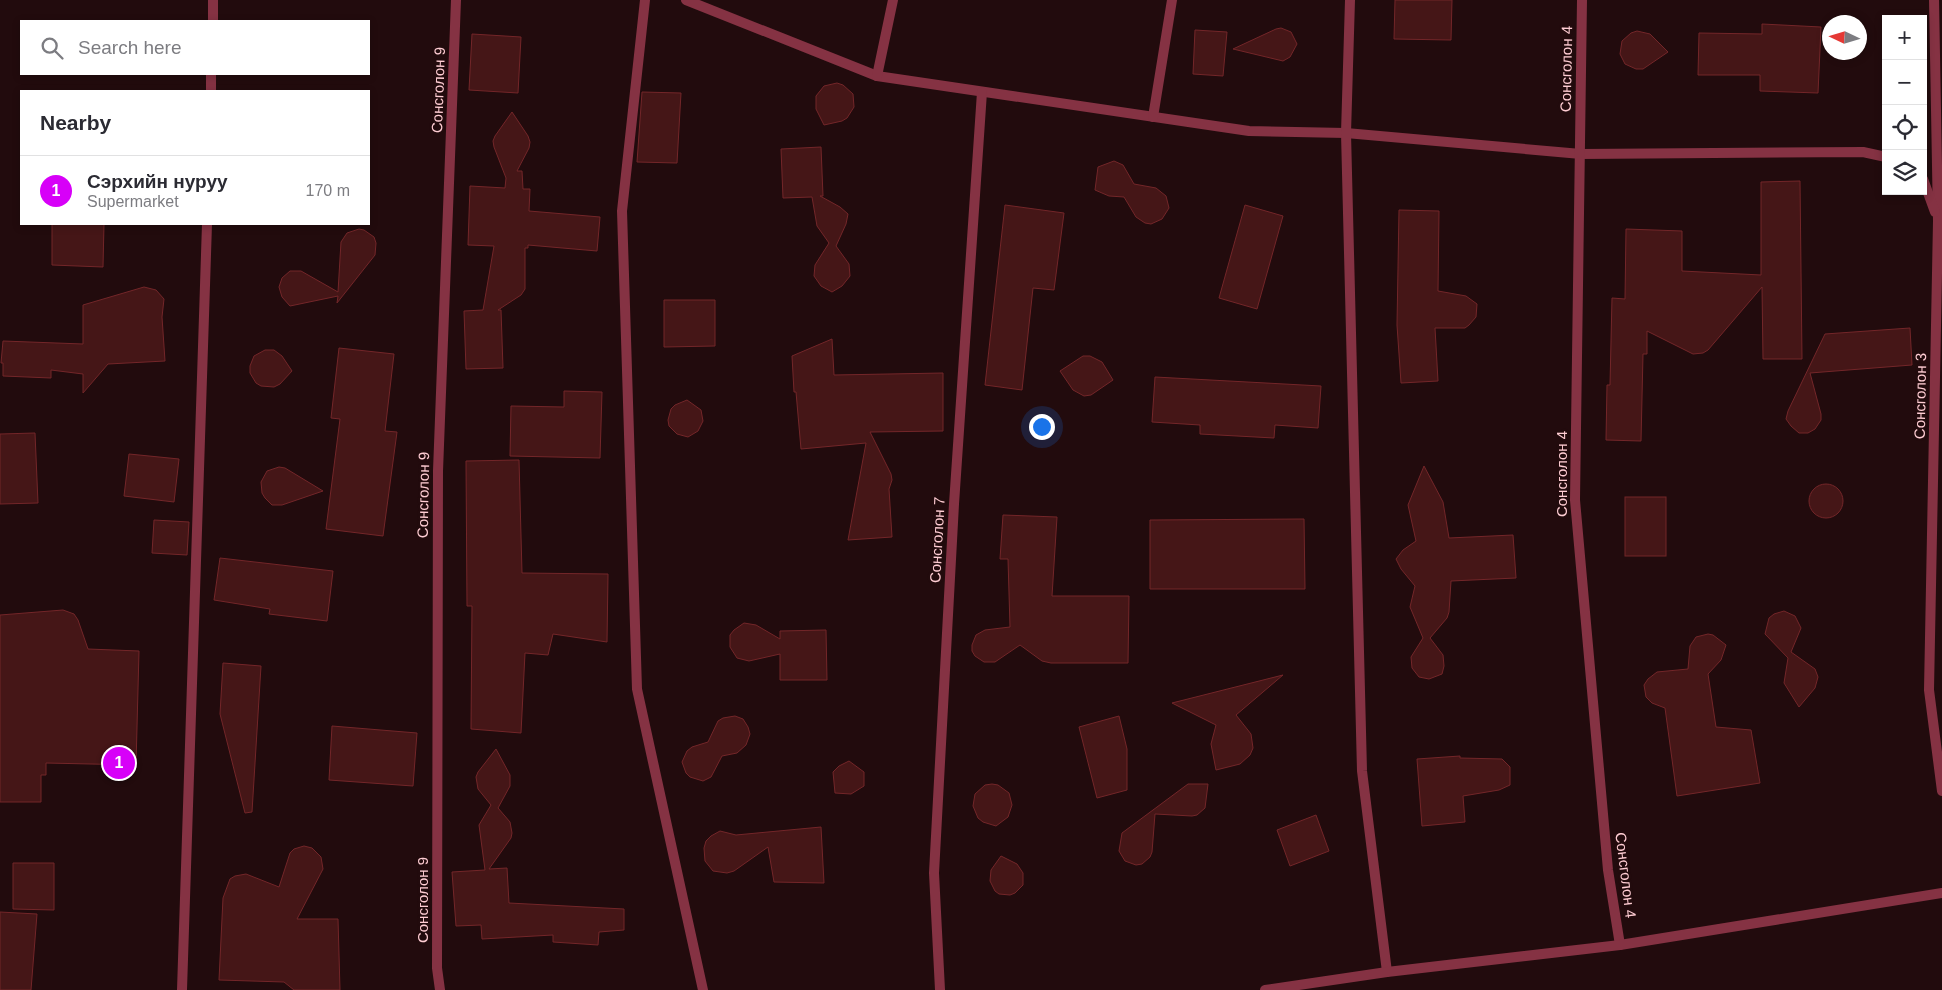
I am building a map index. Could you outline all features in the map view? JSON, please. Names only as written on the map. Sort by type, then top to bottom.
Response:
[{"type":"street","points":[[213,0],[213,20]]},
{"type":"street","name":"Сонсголон 9","points":[[440,990],[437,968],[438,471],[456,0]]},
{"type":"street","points":[[645,0],[622,211],[637,689],[703,990]]},
{"type":"street","points":[[686,0],[877,76],[1249,131],[1346,133],[1580,154],[1863,152],[1882,156]]},
{"type":"street","points":[[877,76],[893,0]]},
{"type":"street","points":[[1153,117],[1172,0]]},
{"type":"street","points":[[1350,0],[1346,133],[1362,771],[1387,972]]},
{"type":"street","name":"Сонсголон 4","points":[[1582,0],[1575,500],[1608,870],[1620,945]]},
{"type":"street","name":"Сонсголон 3","points":[[1934,0],[1940,221],[1929,690],[1942,791]]},
{"type":"street","points":[[211,75],[211,90]]},
{"type":"street","name":"Сонсголон 7","points":[[940,990],[934,873],[954,504],[982,92]]},
{"type":"street","points":[[1927,189],[1940,221]]},
{"type":"street","points":[[182,990],[207,225]]},
{"type":"street","points":[[1265,990],[1387,972],[1620,945],[1942,893]]},
{"type":"building","points":[[1395,0],[1452,0],[1451,40],[1394,39]]},
{"type":"building","points":[[1762,24],[1821,27],[1818,93],[1760,91],[1760,75],[1698,75],[1699,33],[1762,34]]},
{"type":"building","points":[[1281,28],[1291,32],[1297,44],[1290,57],[1283,61],[1233,49],[1276,29]]},
{"type":"building","points":[[1195,30],[1227,32],[1223,76],[1193,74]]},
{"type":"building","points":[[1637,31],[1650,34],[1668,52],[1643,69],[1636,69],[1625,64],[1620,54],[1622,41],[1631,33]]},
{"type":"building","points":[[472,34],[521,37],[518,93],[469,90]]},
{"type":"building","points":[[837,83],[843,85],[853,94],[854,107],[847,118],[842,121],[824,125],[816,109],[816,96],[824,86]]},
{"type":"building","points":[[642,92],[681,93],[677,163],[637,162]]},
{"type":"building","points":[[512,112],[530,142],[529,148],[517,171],[522,171],[523,189],[530,189],[529,211],[600,217],[597,251],[528,245],[528,248],[525,248],[525,289],[521,295],[498,310],[501,310],[503,368],[466,369],[464,311],[483,310],[494,246],[468,245],[470,186],[505,188],[506,178],[493,141]]},
{"type":"building","points":[[821,147],[823,196],[820,196],[840,207],[848,214],[846,224],[836,246],[849,264],[850,276],[842,286],[832,292],[821,286],[814,276],[815,265],[829,243],[817,226],[812,197],[783,198],[781,149]]},
{"type":"building","points":[[1114,161],[1123,165],[1134,184],[1156,188],[1166,196],[1169,208],[1162,219],[1151,224],[1145,223],[1136,217],[1124,197],[1109,196],[1095,190],[1098,167]]},
{"type":"building","points":[[1800,181],[1802,359],[1763,359],[1762,287],[1708,350],[1703,353],[1693,354],[1647,331],[1647,354],[1643,354],[1641,441],[1606,440],[1607,385],[1610,385],[1612,298],[1625,299],[1626,229],[1682,231],[1682,271],[1761,275],[1761,182]]},
{"type":"building","points":[[1005,205],[1064,213],[1054,290],[1033,288],[1022,390],[985,385]]},
{"type":"building","points":[[1245,205],[1283,216],[1257,309],[1219,298]]},
{"type":"building","points":[[1399,210],[1439,211],[1438,291],[1466,296],[1477,304],[1476,317],[1465,328],[1435,328],[1438,381],[1401,383],[1397,325]]},
{"type":"building","points":[[52,225],[104,225],[103,267],[52,265]]},
{"type":"building","points":[[359,229],[374,237],[376,243],[375,255],[337,303],[338,296],[290,306],[282,297],[279,287],[282,278],[290,271],[301,271],[338,292],[341,242],[347,233]]},
{"type":"building","points":[[144,287],[156,290],[164,299],[162,317],[165,361],[108,364],[83,393],[83,374],[51,370],[51,378],[3,376],[3,363],[1,363],[3,341],[83,344],[83,305]]},
{"type":"building","points":[[664,300],[715,300],[715,346],[664,347]]},
{"type":"building","points":[[1910,328],[1912,365],[1810,373],[1821,420],[1815,429],[1808,433],[1799,433],[1791,426],[1786,419],[1788,411],[1825,334]]},
{"type":"building","points":[[832,339],[834,375],[943,373],[943,431],[870,432],[891,474],[892,480],[889,489],[892,537],[848,540],[866,443],[801,449],[792,356]]},
{"type":"building","points":[[339,348],[394,354],[385,431],[397,432],[383,536],[326,529],[340,419],[331,418]]},
{"type":"building","points":[[265,350],[274,350],[282,356],[292,371],[280,384],[274,387],[261,386],[256,383],[250,373],[250,366],[254,356]]},
{"type":"building","points":[[1083,356],[1090,356],[1102,362],[1113,380],[1091,395],[1084,396],[1073,390],[1060,371]]},
{"type":"building","points":[[1155,377],[1321,386],[1318,428],[1275,425],[1274,438],[1200,434],[1200,425],[1152,422]]},
{"type":"building","points":[[564,391],[602,392],[600,458],[510,456],[511,406],[564,407]]},
{"type":"building","points":[[687,400],[701,410],[703,421],[698,431],[688,437],[677,434],[669,426],[668,420],[671,409],[675,405]]},
{"type":"building","points":[[35,433],[38,503],[0,504],[0,434]]},
{"type":"building","points":[[129,454],[179,459],[174,502],[124,496]]},
{"type":"building","points":[[519,460],[522,573],[608,574],[607,642],[553,634],[548,655],[525,653],[521,733],[471,729],[472,606],[467,606],[466,461]]},
{"type":"building","points":[[1424,466],[1443,502],[1449,538],[1513,535],[1516,578],[1451,581],[1447,618],[1430,638],[1443,655],[1444,666],[1442,674],[1429,679],[1419,677],[1412,668],[1411,657],[1423,638],[1410,607],[1415,586],[1401,569],[1396,559],[1403,550],[1416,541],[1408,505]]},
{"type":"building","points":[[279,467],[285,468],[323,491],[282,505],[272,505],[262,493],[261,482],[267,471]]},
{"type":"building","points":[[1826,484],[1838,489],[1843,501],[1838,513],[1826,518],[1814,513],[1809,501],[1814,489]]},
{"type":"building","points":[[1625,497],[1666,497],[1666,556],[1625,556]]},
{"type":"building","points":[[1003,515],[1057,517],[1052,596],[1129,596],[1128,663],[1051,663],[1042,661],[1020,645],[995,662],[984,662],[975,656],[972,651],[972,645],[976,635],[985,630],[1010,627],[1008,559],[1000,559]]},
{"type":"building","points":[[1304,519],[1305,589],[1150,589],[1150,520]]},
{"type":"building","points":[[154,520],[189,522],[187,555],[152,553]]},
{"type":"building","points":[[220,558],[333,571],[327,621],[269,614],[270,609],[214,600]]},
{"type":"building","points":[[63,610],[74,614],[78,620],[88,649],[139,651],[136,765],[46,763],[46,775],[41,775],[41,802],[0,802],[0,615]]},
{"type":"building","points":[[1784,611],[1795,616],[1801,628],[1791,652],[1815,669],[1818,677],[1815,688],[1799,707],[1784,683],[1788,658],[1765,634],[1769,618],[1774,614]]},
{"type":"building","points":[[744,623],[756,625],[780,639],[780,631],[826,630],[827,680],[780,680],[780,654],[749,661],[737,658],[730,647],[730,635]]},
{"type":"building","points":[[1708,634],[1713,635],[1726,645],[1721,660],[1708,674],[1716,727],[1751,730],[1760,783],[1677,796],[1665,708],[1652,703],[1646,697],[1644,685],[1657,672],[1688,669],[1690,646],[1696,637]]},
{"type":"building","points":[[223,663],[261,666],[252,812],[245,813],[220,714]]},
{"type":"building","points":[[1283,675],[1236,715],[1251,734],[1253,748],[1250,755],[1240,764],[1216,770],[1211,744],[1216,725],[1172,703]]},
{"type":"building","points":[[735,716],[743,719],[748,727],[750,734],[746,745],[737,753],[722,756],[711,777],[703,781],[690,777],[686,773],[682,762],[687,751],[692,747],[708,742],[718,721]]},
{"type":"building","points":[[1119,716],[1127,749],[1127,790],[1097,798],[1079,727]]},
{"type":"building","points":[[332,726],[417,733],[413,786],[329,780]]},
{"type":"building","points":[[496,749],[510,775],[510,786],[498,808],[510,822],[512,833],[511,838],[489,869],[507,868],[509,903],[624,909],[624,930],[599,932],[598,945],[553,942],[553,935],[482,939],[481,925],[456,926],[452,872],[485,870],[479,825],[491,805],[478,789],[476,777]]},
{"type":"building","points":[[1460,756],[1460,758],[1502,759],[1510,767],[1510,785],[1499,790],[1463,796],[1465,822],[1422,826],[1417,759]]},
{"type":"building","points":[[849,761],[864,772],[864,786],[851,794],[835,793],[833,772],[839,766]]},
{"type":"building","points":[[1188,784],[1208,784],[1205,808],[1197,815],[1192,816],[1155,814],[1150,857],[1142,864],[1136,865],[1125,861],[1119,851],[1122,833]]},
{"type":"building","points":[[985,785],[998,785],[1009,793],[1012,805],[1008,817],[996,826],[983,822],[978,818],[973,806],[975,794]]},
{"type":"building","points":[[1316,815],[1329,851],[1290,866],[1277,830]]},
{"type":"building","points":[[821,827],[824,883],[774,882],[768,847],[734,871],[727,873],[713,871],[705,861],[704,848],[706,841],[720,831],[736,835]]},
{"type":"building","points":[[304,846],[312,848],[321,857],[323,869],[297,919],[338,919],[340,990],[294,990],[284,982],[219,980],[223,898],[230,879],[246,874],[279,887],[290,853],[294,849]]},
{"type":"building","points":[[1001,856],[1017,864],[1023,873],[1023,885],[1010,895],[999,894],[995,891],[990,881],[991,870]]},
{"type":"building","points":[[13,863],[54,863],[54,910],[13,909]]},
{"type":"building","points":[[0,912],[37,914],[31,990],[0,990]]},
{"type":"place","name":"Сэрхийн нуруу","points":[[119,763]]}]
